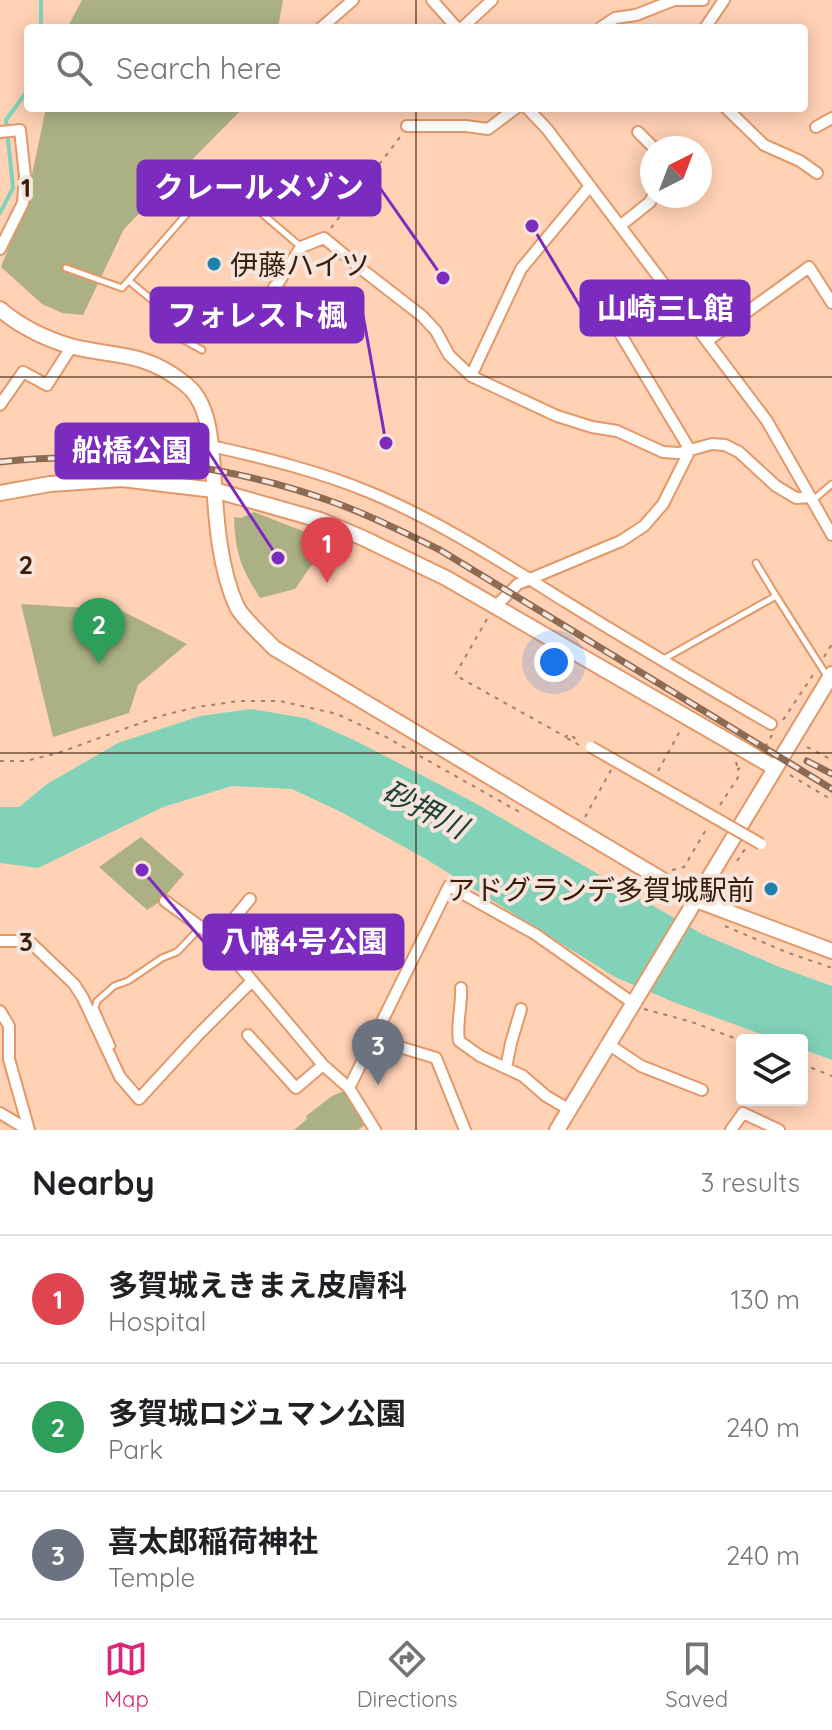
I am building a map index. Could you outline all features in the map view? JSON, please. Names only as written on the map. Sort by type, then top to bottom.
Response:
[{"type":"street","points":[[326,24],[353,0]]},
{"type":"street","points":[[432,0],[456,24]]},
{"type":"street","points":[[465,24],[492,0]]},
{"type":"street","points":[[606,24],[615,18],[636,15],[676,0],[703,0]]},
{"type":"street","points":[[708,24],[724,0]]},
{"type":"street","points":[[407,126],[488,129],[511,112]]},
{"type":"street","points":[[531,112],[547,129],[767,421],[832,535]]},
{"type":"street","points":[[730,112],[764,145],[800,161],[817,173]]},
{"type":"street","points":[[816,127],[832,118]]},
{"type":"street","points":[[0,249],[23,203],[25,176],[20,130],[4,132]]},
{"type":"street","points":[[638,132],[642,136]]},
{"type":"street","points":[[471,376],[521,269],[590,186]]},
{"type":"street","points":[[620,226],[642,208]]},
{"type":"street","points":[[247,332],[301,247],[324,238],[422,316],[436,331],[449,355],[471,376],[557,416],[617,431],[663,452],[679,453],[712,444],[725,445],[739,452],[776,486],[796,498],[811,499]]},
{"type":"street","points":[[707,341],[809,267],[832,303]]},
{"type":"street","points":[[274,287],[333,326]]},
{"type":"street","points":[[0,309],[29,329],[72,346],[142,359],[169,372],[198,398],[204,410],[211,446],[222,560],[238,609],[274,648],[696,900],[832,951]]},
{"type":"street","points":[[618,330],[690,450]]},
{"type":"street","points":[[0,405],[23,372],[47,385],[72,346]]},
{"type":"street","points":[[211,446],[323,474],[422,516],[771,724]]},
{"type":"street","points":[[493,610],[518,584],[621,541],[644,526],[663,504],[690,450]]},
{"type":"street","points":[[0,493],[50,484],[122,479],[214,490],[320,520],[446,578],[493,610],[775,768]]},
{"type":"street","points":[[557,1130],[608,1044],[638,1002],[827,673]]},
{"type":"street","points":[[591,747],[756,841]]},
{"type":"street","points":[[349,1088],[449,886],[535,934],[638,1002]]},
{"type":"street","points":[[217,939],[250,899]]},
{"type":"street","points":[[165,901],[217,939],[323,1065],[349,1088],[375,1130]]},
{"type":"street","points":[[0,941],[29,941],[74,984],[120,1077],[139,1099],[252,981]]},
{"type":"street","points":[[461,988],[462,1005],[457,1030],[459,1041],[480,1056],[523,1076],[546,1096],[568,1109]]},
{"type":"street","points":[[506,1068],[521,1009]]},
{"type":"street","points":[[0,1011],[9,1026],[9,1059],[28,1130]]},
{"type":"street","points":[[248,1035],[296,1088],[323,1065]]},
{"type":"street","points":[[373,1039],[436,1058],[465,1130]]},
{"type":"street","points":[[608,1044],[641,1066],[702,1090]]},
{"type":"street","points":[[0,1113],[28,1130]]},
{"type":"street","points":[[731,1130],[743,1113],[779,1130]]},
{"type":"lane","points":[[66,268],[122,288],[219,177],[301,247]]},
{"type":"lane","points":[[129,281],[169,314],[184,340],[202,350]]},
{"type":"lane","points":[[811,499],[832,484]]},
{"type":"lane","points":[[756,563],[827,673]]},
{"type":"lane","points":[[661,660],[776,596]]},
{"type":"lane","points":[[107,1050],[112,1046],[95,1008],[97,1001],[114,986],[177,952],[201,927]]},
{"type":"path","points":[[324,238],[407,126]]},
{"type":"path","points":[[493,610],[455,675],[578,744]]},
{"type":"path","points":[[762,750],[827,673],[832,644]]},
{"type":"path","points":[[0,761],[36,759],[160,716],[197,707],[239,701],[280,701],[337,714],[386,737],[525,814]]},
{"type":"path","points":[[654,777],[683,726]]},
{"type":"path","points":[[566,737],[568,734],[573,737]]},
{"type":"path","points":[[807,747],[832,760]]},
{"type":"path","points":[[716,812],[739,776],[738,769],[750,762]]},
{"type":"path","points":[[584,820],[614,765]]},
{"type":"path","points":[[790,775],[832,800]]},
{"type":"path","points":[[668,871],[684,867],[706,829],[711,832]]},
{"type":"path","points":[[737,861],[756,841]]},
{"type":"path","points":[[718,924],[832,968]]},
{"type":"path","points":[[638,1002],[736,1039]]},
{"type":"path","points":[[808,1066],[832,1076]]},
{"type":"green space","points":[[82,0],[283,0],[279,24],[69,24]]},
{"type":"green space","points":[[45,112],[239,112],[124,229],[83,315],[62,313],[42,304],[1,267],[26,203]]},
{"type":"green space","points":[[254,512],[328,541],[295,589],[260,598],[248,578],[240,560],[234,517],[241,518]]},
{"type":"green space","points":[[21,604],[120,610],[187,644],[138,685],[129,713],[53,737]]},
{"type":"green space","points":[[141,837],[184,874],[161,901],[147,910],[99,867]]},
{"type":"green space","points":[[344,1091],[366,1124],[358,1130],[294,1130],[307,1119],[306,1116],[332,1096]]},
{"type":"water","name":"砂押川","points":[[251,709],[305,718],[477,804],[702,934],[832,986],[832,1060],[808,1051],[808,1034],[761,1034],[615,977],[426,859],[292,789],[232,786],[163,807],[38,868],[0,863],[0,807],[19,807],[47,784],[118,743],[200,716]]},
{"type":"waterway","points":[[41,0],[41,24]]},
{"type":"waterway","points":[[0,213],[13,188],[6,120],[24,95]]},
{"type":"railway","points":[[0,462],[84,458],[169,463],[253,478],[347,507],[440,550],[832,789]]},
{"type":"railway","points":[[807,761],[832,774]]},
{"type":"place","name":"山崎三L館","points":[[532,226]]},
{"type":"place","name":"伊藤ハイツ","points":[[214,264]]},
{"type":"place","name":"クレールメゾン","points":[[443,278]]},
{"type":"place","name":"フォレスト楓","points":[[386,443]]},
{"type":"place","name":"船橋公園","points":[[278,558]]},
{"type":"place","name":"多賀城えきまえ皮膚科","points":[[327,583]]},
{"type":"place","name":"多賀城ロジュマン公園","points":[[99,664]]},
{"type":"place","name":"八幡4号公園","points":[[142,870]]},
{"type":"place","name":"アドグランデ多賀城駅前","points":[[771,889]]},
{"type":"place","name":"喜太郎稲荷神社","points":[[378,1085]]}]
